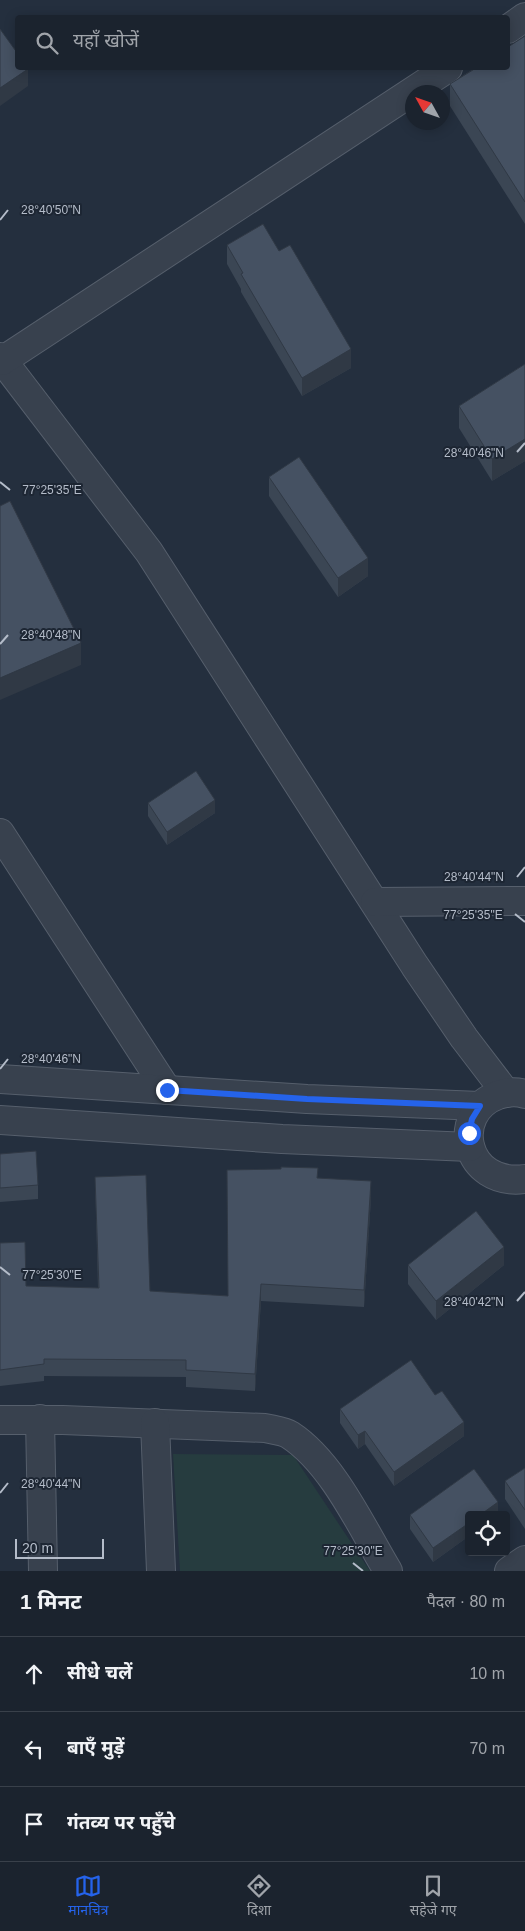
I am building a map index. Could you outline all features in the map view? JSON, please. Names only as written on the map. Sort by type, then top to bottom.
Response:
[{"type":"street","points":[[510,27],[525,17]]},
{"type":"street","points":[[445,70],[1,359],[149,552],[374,902],[464,1038],[515,1093]]},
{"type":"street","points":[[0,833],[167,1090]]},
{"type":"street","points":[[374,902],[525,901]]},
{"type":"street","points":[[0,1079],[316,1100],[480,1106]]},
{"type":"street","points":[[515,1093],[492,1097],[480,1106],[472,1119],[469,1133],[470,1147],[476,1160],[485,1171],[498,1178],[512,1181],[525,1179]]},
{"type":"street","points":[[0,1120],[282,1139],[470,1147]]},
{"type":"street","points":[[0,1420],[40,1419],[265,1428],[289,1434],[312,1453],[335,1481],[388,1571]]},
{"type":"street","points":[[40,1419],[43,1571]]},
{"type":"street","points":[[155,1423],[161,1571]]},
{"type":"street","points":[[509,1571],[525,1560]]},
{"type":"green space","points":[[173,1454],[293,1455],[370,1571],[180,1571]]},
{"type":"building","points":[[0,29],[15,50],[15,70],[27,70],[0,88]]},
{"type":"building","points":[[525,36],[525,202],[450,84],[473,70],[510,70],[510,46]]},
{"type":"building","points":[[263,224],[279,251],[290,245],[351,349],[302,378],[241,274],[243,273],[227,245]]},
{"type":"building","points":[[525,364],[525,439],[492,459],[459,406]]},
{"type":"building","points":[[299,457],[368,558],[338,578],[269,477]]},
{"type":"building","points":[[10,501],[81,643],[0,678],[0,506]]},
{"type":"building","points":[[196,771],[215,800],[167,832],[148,803]]},
{"type":"building","points":[[36,1151],[38,1185],[0,1188],[0,1154]]},
{"type":"building","points":[[281,1167],[318,1168],[317,1178],[371,1181],[364,1290],[261,1284],[255,1374],[186,1370],[186,1360],[44,1359],[44,1364],[0,1370],[0,1243],[25,1242],[26,1286],[99,1288],[95,1177],[146,1175],[150,1291],[228,1296],[227,1170],[281,1169]]},
{"type":"building","points":[[476,1211],[504,1247],[436,1301],[408,1265]]},
{"type":"building","points":[[411,1360],[435,1395],[442,1391],[464,1422],[394,1472],[365,1431],[358,1435],[340,1409]]},
{"type":"building","points":[[525,1468],[525,1510],[505,1481]]},
{"type":"building","points":[[474,1469],[498,1502],[486,1511],[465,1511],[465,1526],[433,1548],[410,1515]]},
{"type":"route","points":[[167,1090],[307,1099],[480,1106],[472,1119],[469,1133]]}]
